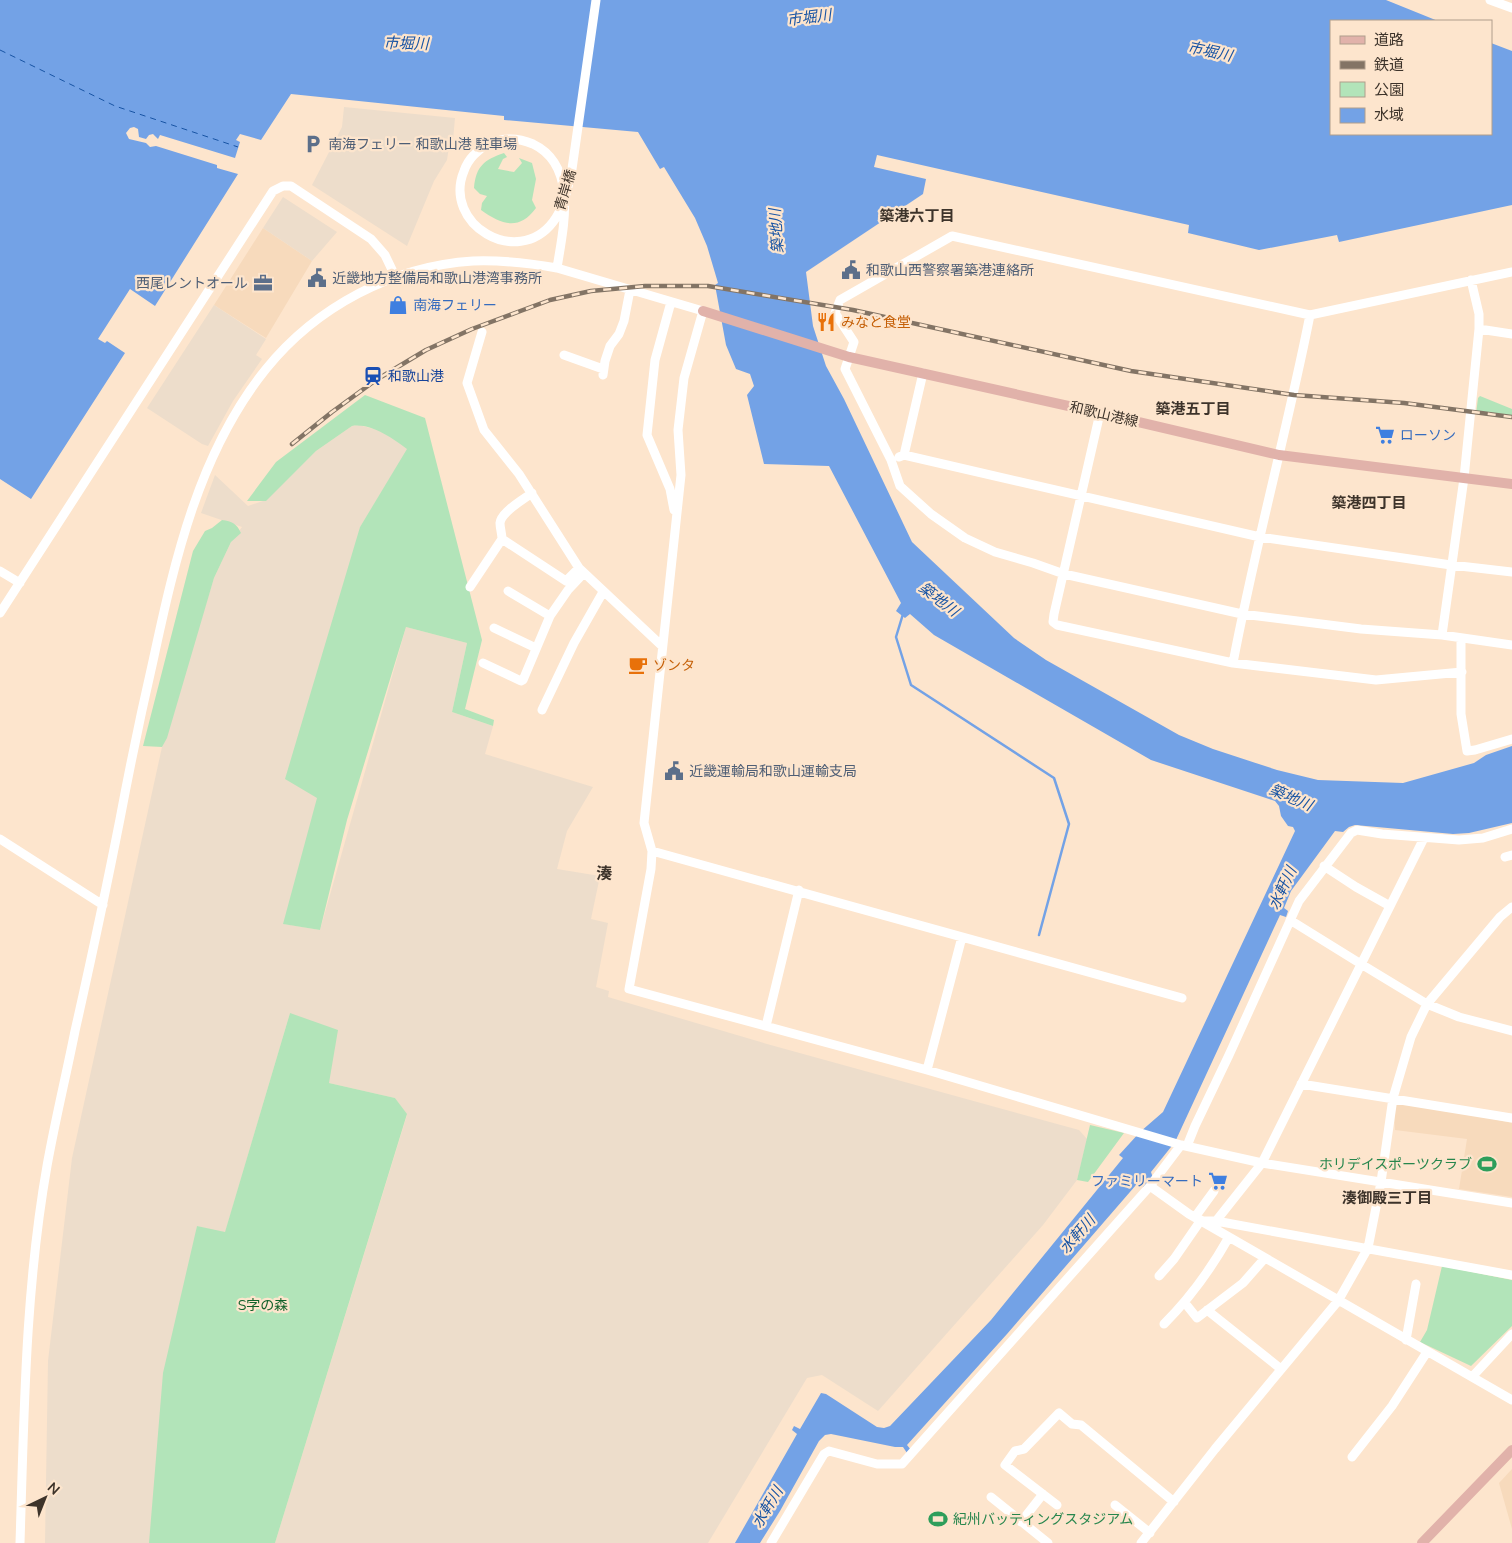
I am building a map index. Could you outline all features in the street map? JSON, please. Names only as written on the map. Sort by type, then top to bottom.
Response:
[{"type":"main road","name":"和歌山港線","points":[[702,311],[716,317],[849,356],[1279,455],[1512,484]]},
{"type":"main road","points":[[1422,1543],[1512,1450]]},
{"type":"street","name":"青岸橋","points":[[557,268],[565,213],[562,181],[557,167],[543,150],[529,142],[507,139],[490,143],[474,155],[465,168],[460,190],[463,205],[473,223],[487,235],[504,242],[532,239],[548,229],[554,222],[559,214],[565,195],[572,169],[596,0]]},
{"type":"street","points":[[1490,0],[1512,8]]},
{"type":"street","points":[[0,613],[273,191],[283,186],[291,186],[364,233],[381,250],[396,278]]},
{"type":"street","points":[[1512,272],[1310,315],[952,236],[840,300],[835,313],[854,342],[845,369],[891,460],[900,486],[931,514],[965,538],[995,552],[1064,574],[1242,614],[1361,629],[1442,635],[1512,645]]},
{"type":"street","points":[[20,1543],[25,1395],[33,1269],[47,1167],[172,571],[191,512],[209,466],[228,428],[250,390],[286,347],[337,305],[396,278],[441,266],[471,261],[515,262],[557,268],[702,311],[684,378],[678,430],[681,476],[644,823],[652,851],[651,869],[629,989],[927,1070],[1182,1145],[1262,1163],[1512,1204]]},
{"type":"street","points":[[1442,635],[1464,478],[1479,329],[1471,280]]},
{"type":"street","points":[[564,355],[603,372],[610,346],[619,334],[624,321],[630,290]]},
{"type":"street","points":[[671,302],[655,360],[647,435],[670,489],[676,520]]},
{"type":"street","points":[[1233,663],[1242,614],[1294,394],[1310,315]]},
{"type":"street","points":[[1479,329],[1512,334]]},
{"type":"street","points":[[482,332],[467,387],[480,415],[484,430],[519,474],[581,570],[662,646]]},
{"type":"street","points":[[904,455],[923,373]]},
{"type":"street","points":[[1100,413],[1054,614],[1053,622],[1057,625],[1233,663],[1376,680],[1462,672]]},
{"type":"street","points":[[891,460],[904,455],[1260,537],[1512,572]]},
{"type":"street","points":[[470,587],[502,539],[500,522],[502,518],[506,512],[532,493]]},
{"type":"street","points":[[502,539],[566,580],[581,570]]},
{"type":"street","points":[[483,663],[521,681],[550,616],[581,570]]},
{"type":"street","points":[[0,571],[20,583]]},
{"type":"street","points":[[508,591],[550,616]]},
{"type":"street","points":[[542,710],[574,643],[603,592]]},
{"type":"street","points":[[494,628],[536,648]]},
{"type":"street","points":[[1461,638],[1461,714],[1467,751],[1512,739]]},
{"type":"street","points":[[771,1543],[824,1454],[829,1451],[877,1464],[902,1464],[1150,1186],[1182,1145],[1194,1126],[1229,1055],[1299,901],[1351,833],[1357,830],[1459,840],[1483,838],[1512,829]]},
{"type":"street","points":[[1216,1221],[1262,1163],[1424,838]]},
{"type":"street","points":[[0,839],[103,905]]},
{"type":"street","points":[[652,851],[799,890],[1182,998]]},
{"type":"street","points":[[1324,866],[1390,906]]},
{"type":"street","points":[[766,1026],[799,890]]},
{"type":"street","points":[[1142,1543],[1215,1449],[1338,1301],[1368,1248],[1393,1098],[1412,1037],[1427,1004],[1500,917],[1512,907]]},
{"type":"street","points":[[1290,920],[1427,1004],[1459,1017],[1512,1032]]},
{"type":"street","points":[[927,1070],[962,937]]},
{"type":"street","points":[[1302,1084],[1512,1118]]},
{"type":"street","points":[[1150,1186],[1199,1220],[1512,1400]]},
{"type":"street","points":[[1159,1276],[1174,1259],[1199,1220],[1214,1191]]},
{"type":"street","points":[[1199,1220],[1216,1221],[1368,1248],[1512,1276]]},
{"type":"street","points":[[1164,1324],[1185,1303],[1218,1258],[1229,1237]]},
{"type":"street","points":[[1185,1303],[1196,1318],[1243,1283],[1265,1258]]},
{"type":"street","points":[[1406,1340],[1416,1284]]},
{"type":"street","points":[[1207,1310],[1281,1369]]},
{"type":"street","points":[[1472,1377],[1512,1334]]},
{"type":"street","points":[[1352,1457],[1392,1406],[1427,1352]]},
{"type":"street","points":[[1057,1505],[1005,1465],[1015,1451],[1024,1449],[1059,1413],[1072,1424],[1082,1426],[1174,1502]]},
{"type":"street","points":[[1021,1522],[1042,1494]]},
{"type":"street","points":[[991,1497],[1048,1543]]},
{"type":"street","points":[[1115,1505],[1150,1532]]},
{"type":"shaded area","points":[[344,107],[455,118],[453,140],[449,147],[447,160],[434,181],[407,246],[312,185],[342,127]]},
{"type":"shaded area","points":[[283,197],[337,232],[312,261],[263,228]]},
{"type":"shaded area","name":"西尾レントオール","points":[[263,228],[312,261],[266,338],[214,305]]},
{"type":"shaded area","points":[[214,305],[266,339],[256,355],[262,359],[233,401],[208,446],[147,408]]},
{"type":"shaded area","points":[[359,425],[385,432],[408,449],[360,527],[318,798],[284,924],[320,930],[406,627],[467,643],[452,712],[493,726],[485,754],[593,787],[567,831],[557,869],[600,876],[591,919],[608,923],[596,987],[609,991],[608,997],[767,1044],[1079,1130],[1087,1139],[1077,1180],[1043,1225],[878,1411],[822,1375],[807,1378],[708,1543],[275,1543],[407,1115],[395,1098],[329,1083],[290,1013],[225,1233],[197,1226],[150,1543],[45,1543],[48,1361],[72,1158],[162,747],[214,578],[231,542],[242,527],[201,513],[215,475],[248,506],[266,500],[316,451],[352,426]]},
{"type":"shaded area","name":"ホリデイスポーツクラブ","points":[[1393,1098],[1512,1123],[1512,1197],[1459,1189],[1467,1139],[1395,1130]]},
{"type":"shaded area","points":[[1512,1469],[1512,1529],[1499,1483]]},
{"type":"green space","points":[[504,153],[507,157],[503,159],[498,169],[514,172],[522,163],[519,158],[532,163],[536,179],[532,200],[536,208],[530,215],[517,223],[503,222],[481,210],[482,203],[487,196],[480,194],[474,188],[477,174],[482,165],[491,158]]},
{"type":"green space","points":[[365,395],[425,418],[482,640],[465,709],[494,720],[493,726],[452,712],[467,643],[406,627],[347,820],[320,930],[283,924],[317,798],[285,779],[360,527],[407,449],[374,429],[352,426],[316,451],[266,501],[247,501],[276,462]]},
{"type":"green space","points":[[1480,396],[1512,409],[1512,419],[1476,414],[1478,398]]},
{"type":"green space","points":[[222,520],[234,524],[241,533],[231,542],[214,578],[167,738],[162,747],[143,746],[193,551],[205,531]]},
{"type":"green space","name":"S字の森","points":[[290,1013],[338,1030],[329,1083],[395,1098],[407,1114],[275,1543],[149,1543],[163,1373],[197,1226],[225,1232]]},
{"type":"green space","points":[[1090,1125],[1124,1133],[1088,1182],[1077,1180]]},
{"type":"green space","points":[[1442,1266],[1512,1280],[1512,1326],[1471,1366],[1420,1342],[1427,1330]]},
{"type":"water","points":[[0,0],[1386,0],[1436,20],[1330,20],[1330,135],[1492,135],[1492,43],[1512,51],[1512,205],[1339,242],[1337,235],[1259,250],[1188,233],[1189,225],[877,155],[874,167],[926,179],[923,194],[806,272],[813,326],[826,366],[844,399],[912,542],[1014,638],[1046,660],[1179,735],[1213,749],[1277,770],[1318,780],[1403,783],[1474,763],[1486,755],[1512,746],[1512,823],[1469,833],[1453,834],[1355,825],[1343,832],[1335,831],[1291,891],[1284,908],[1288,911],[1286,917],[1280,915],[1175,1142],[1151,1172],[1153,1178],[1144,1187],[1136,1185],[1007,1334],[907,1445],[911,1450],[907,1453],[903,1447],[831,1434],[825,1435],[819,1441],[760,1543],[735,1543],[797,1434],[792,1430],[794,1426],[800,1429],[821,1393],[826,1394],[877,1427],[884,1428],[890,1426],[991,1320],[1123,1158],[1119,1155],[1140,1132],[1163,1112],[1295,831],[1293,827],[1288,826],[1281,816],[1279,806],[1275,801],[1151,760],[934,635],[910,614],[905,618],[896,611],[901,603],[829,466],[764,464],[747,395],[754,386],[750,374],[736,369],[726,345],[715,285],[718,283],[707,246],[695,218],[664,167],[660,169],[638,132],[504,120],[504,116],[291,94],[261,140],[240,134],[236,140],[240,142],[235,158],[160,135],[158,139],[153,134],[149,135],[146,139],[139,137],[138,129],[130,128],[126,133],[129,139],[146,143],[150,147],[156,146],[217,165],[217,168],[238,174],[155,306],[130,289],[98,339],[105,343],[107,341],[125,353],[31,499],[0,479]]},
{"type":"waterway","points":[[903,614],[896,637],[911,685],[1054,778],[1069,824],[1039,935]]},
{"type":"ferry route","points":[[0,50],[115,106],[238,147]]},
{"type":"railway","points":[[292,444],[376,380],[426,350],[472,329],[550,300],[591,291],[645,286],[708,286],[853,310],[1131,371],[1294,395],[1404,403],[1512,417]]},
{"type":"place","name":"南海フェリー 和歌山港 駐車場","points":[[313,144]]},
{"type":"place","name":"和歌山西警察署築港連絡所","points":[[851,270]]},
{"type":"place","name":"近畿地方整備局和歌山港湾事務所","points":[[317,278]]},
{"type":"place","name":"西尾レントオール","points":[[263,283]]},
{"type":"place","name":"南海フェリー","points":[[398,305]]},
{"type":"place","name":"みなと食堂","points":[[826,322]]},
{"type":"place","name":"和歌山港","points":[[373,376]]},
{"type":"place","name":"ローソン","points":[[1385,435]]},
{"type":"place","name":"ゾンタ","points":[[638,665]]},
{"type":"place","name":"近畿運輸局和歌山運輸支局","points":[[674,771]]},
{"type":"place","name":"ホリデイスポーツクラブ","points":[[1487,1164]]},
{"type":"place","name":"ファミリーマート","points":[[1218,1181]]},
{"type":"place","name":"紀州バッティングスタジアム","points":[[938,1519]]},
{"type":"district","name":"築港六丁目","points":[[917,215]]},
{"type":"district","name":"築港五丁目","points":[[1193,408]]},
{"type":"district","name":"築港四丁目","points":[[1369,502]]},
{"type":"district","name":"湊","points":[[604,873]]},
{"type":"district","name":"湊御殿三丁目","points":[[1387,1197]]},
{"type":"water label","name":"市堀川","points":[[809,17]]},
{"type":"water label","name":"市堀川","points":[[406,43]]},
{"type":"water label","name":"市堀川","points":[[1210,51]]},
{"type":"water label","name":"築地川","points":[[776,231]]},
{"type":"water label","name":"築地川","points":[[939,599]]},
{"type":"water label","name":"築地川","points":[[1291,797]]},
{"type":"water label","name":"水軒川","points":[[1282,888]]},
{"type":"water label","name":"水軒川","points":[[1077,1234]]},
{"type":"water label","name":"水軒川","points":[[767,1507]]}]
